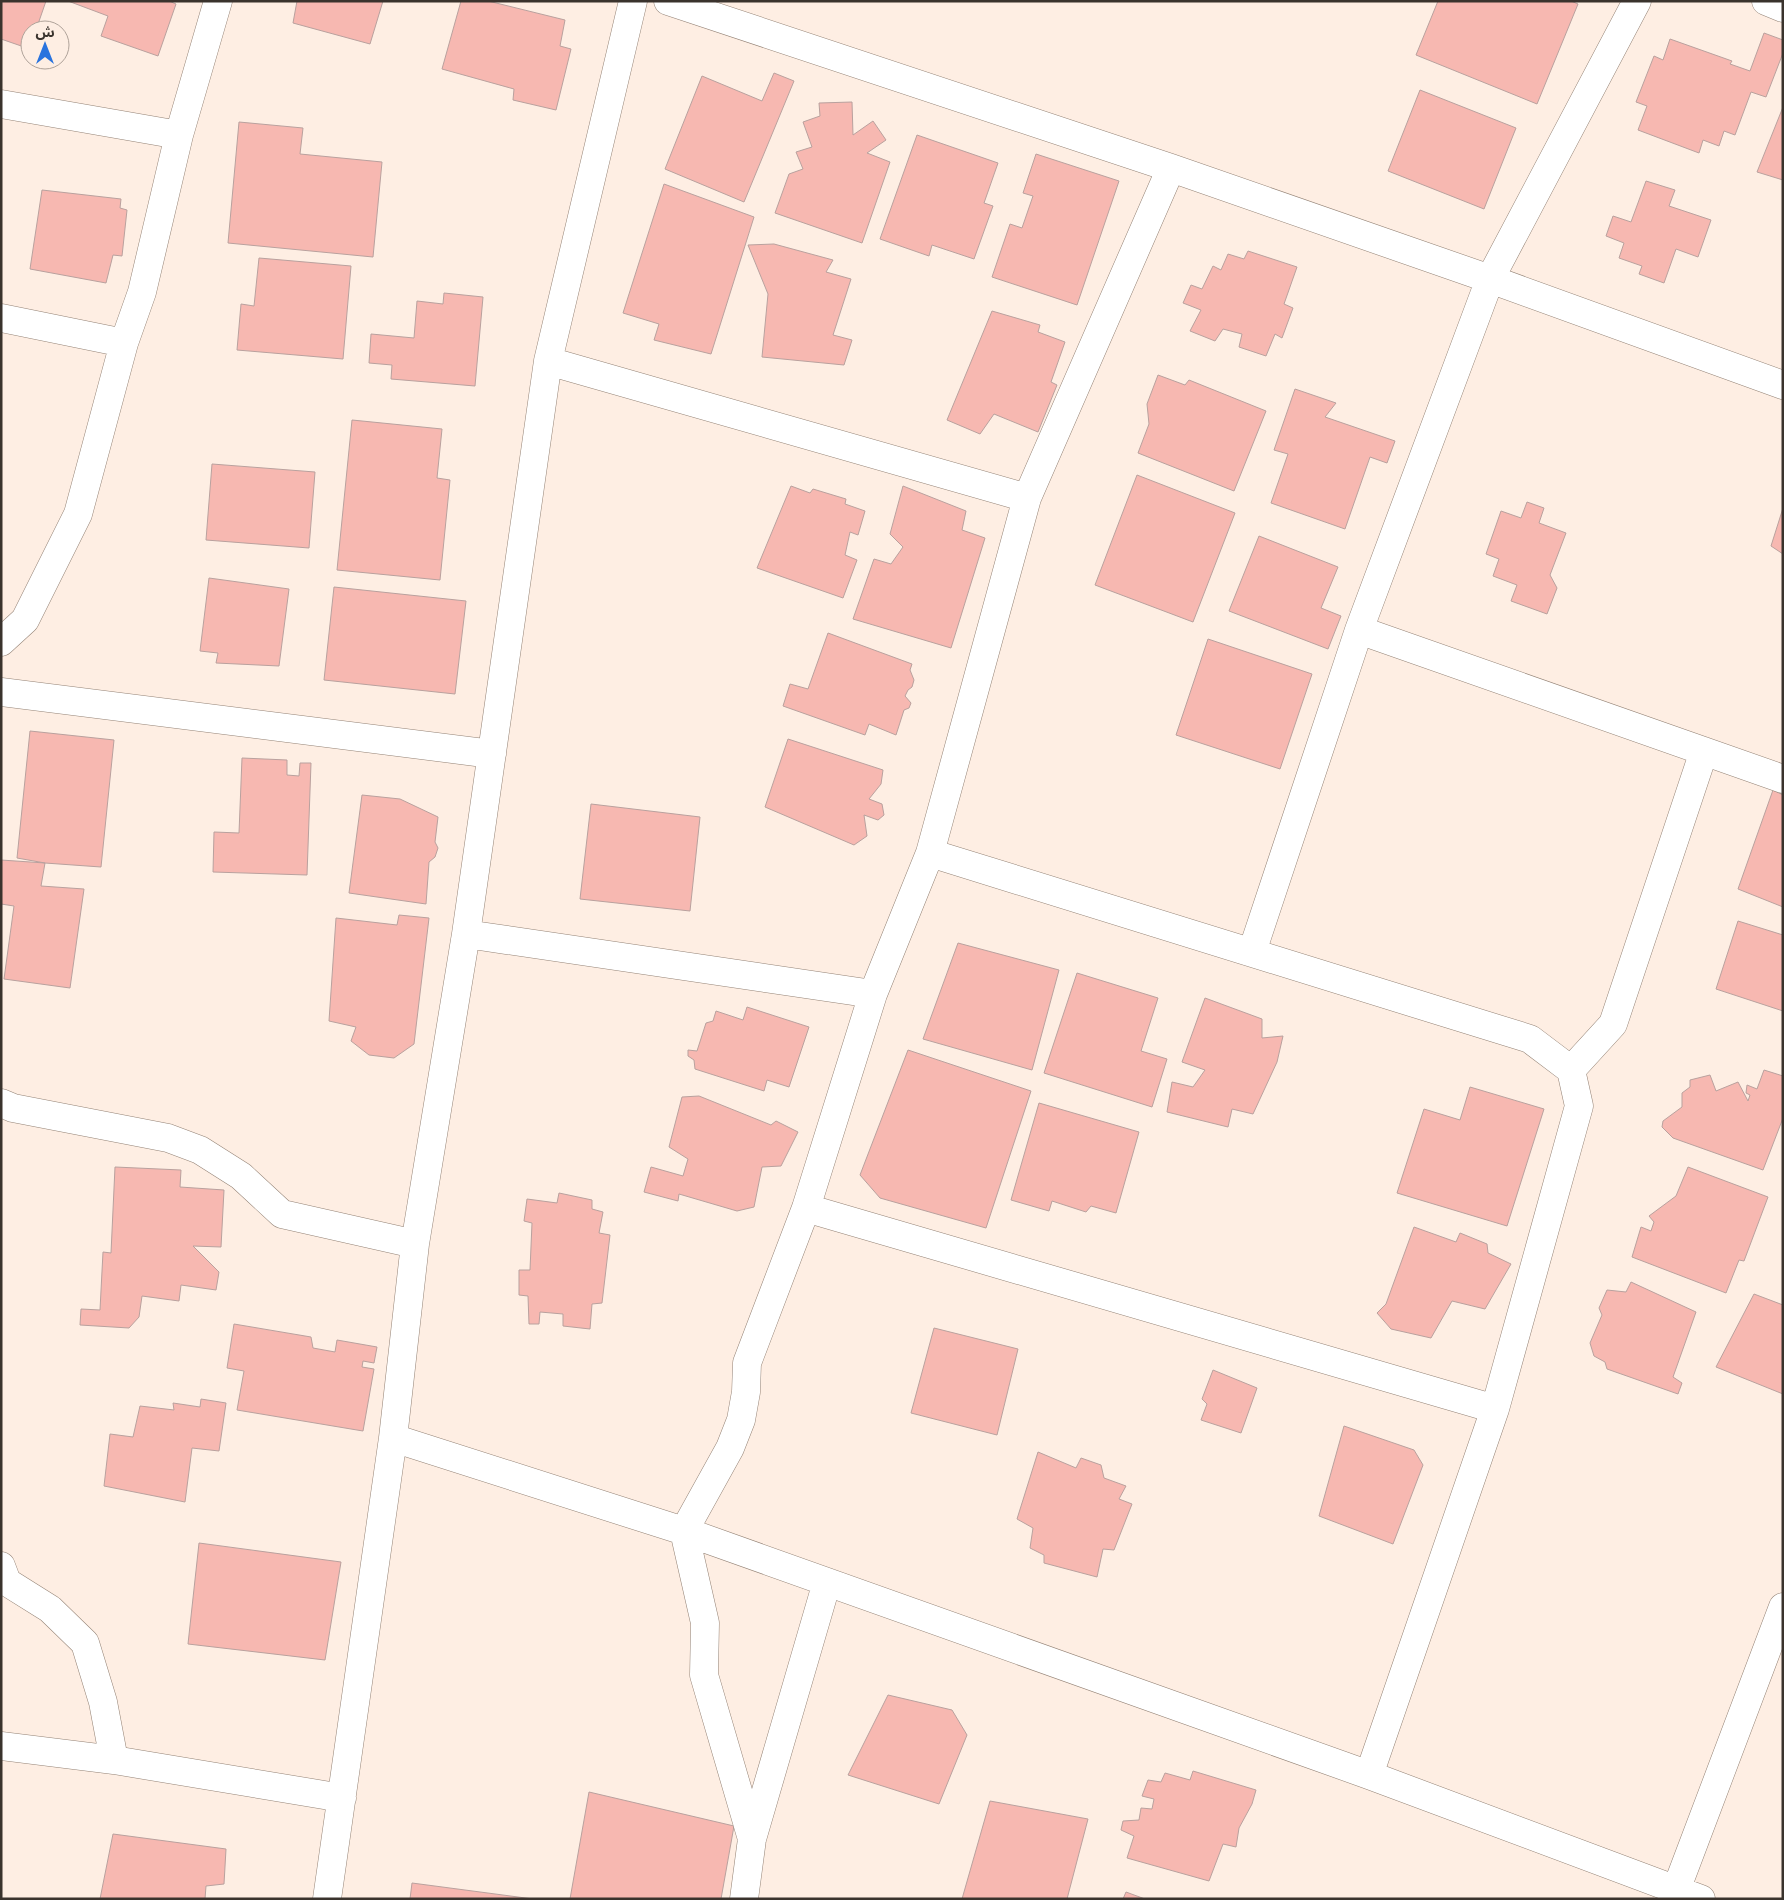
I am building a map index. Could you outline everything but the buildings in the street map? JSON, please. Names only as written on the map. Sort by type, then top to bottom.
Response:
[{"type":"street","points":[[1,642],[25,620],[78,514],[124,343],[142,292],[179,135],[218,1]]},
{"type":"street","points":[[327,1899],[393,1438],[415,1244],[466,934],[548,361],[634,1]]},
{"type":"street","points":[[668,1],[1170,168],[1490,279],[1783,385]]},
{"type":"street","points":[[1252,952],[1359,630],[1490,279],[1637,1]]},
{"type":"street","points":[[1766,1],[1783,8]]},
{"type":"street","points":[[1,104],[179,135]]},
{"type":"street","points":[[752,1839],[704,1675],[704,1623],[684,1531],[730,1448],[741,1420],[746,1392],[747,1363],[806,1208],[873,994],[930,853],[1027,498],[1170,168]]},
{"type":"street","points":[[1,318],[124,343]]},
{"type":"street","points":[[548,361],[1027,498]]},
{"type":"street","points":[[1359,630],[1783,779]]},
{"type":"street","points":[[1,692],[492,754]]},
{"type":"street","points":[[1571,1070],[1613,1024],[1704,751]]},
{"type":"street","points":[[930,853],[1530,1039],[1571,1070],[1579,1106],[1495,1409],[1369,1775]]},
{"type":"street","points":[[466,934],[873,994]]},
{"type":"street","points":[[1,1103],[13,1108],[168,1138],[200,1150],[241,1176],[282,1214],[415,1244]]},
{"type":"street","points":[[806,1208],[1495,1409]]},
{"type":"street","points":[[393,1438],[684,1531],[1369,1775],[1701,1899]]},
{"type":"street","points":[[1,1566],[7,1582],[50,1609],[85,1643],[103,1702],[114,1760]]},
{"type":"street","points":[[744,1899],[752,1839],[827,1582]]},
{"type":"street","points":[[1676,1890],[1783,1606]]},
{"type":"street","points":[[1,1746],[114,1760],[342,1798]]}]
